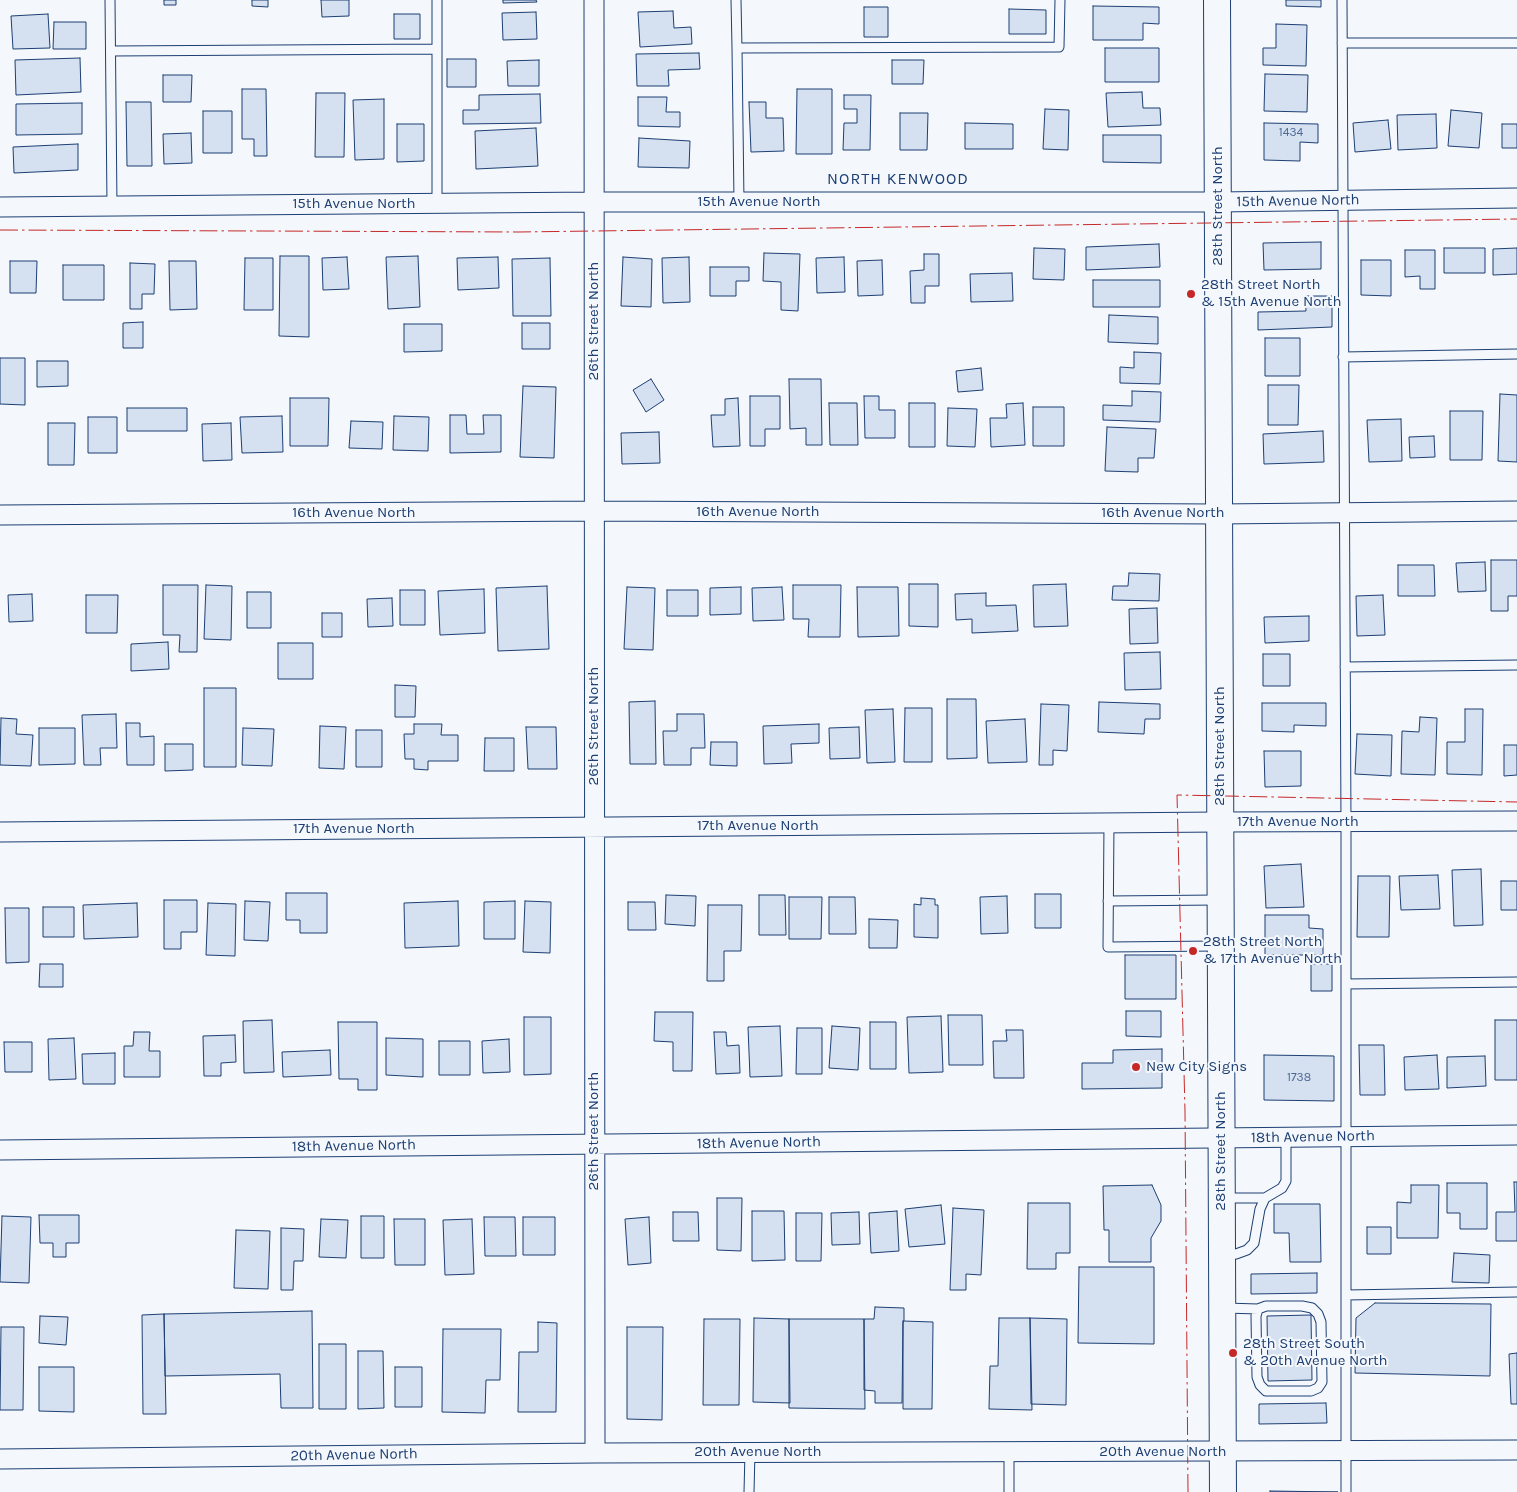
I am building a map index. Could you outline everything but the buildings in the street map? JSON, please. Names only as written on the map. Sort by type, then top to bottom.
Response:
[{"type":"street","name":"26th Street North","points":[[594,0],[595,1453]]},
{"type":"street","name":"28th Street North","points":[[1217,0],[1223,1492]]},
{"type":"street","name":"15th Avenue North","points":[[0,207],[594,202],[1218,202],[1517,198]]},
{"type":"street","name":"16th Avenue North","points":[[0,515],[594,511],[1218,514],[1517,511]]},
{"type":"street","name":"17th Avenue North","points":[[0,832],[1517,821]]},
{"type":"street","name":"18th Avenue North","points":[[0,1150],[1517,1135]]},
{"type":"street","name":"20th Avenue North","points":[[0,1458],[750,1452],[1517,1450]]},
{"type":"lane","points":[[110,0],[112,206]]},
{"type":"lane","points":[[437,0],[437,204]]},
{"type":"lane","points":[[736,0],[739,202]]},
{"type":"lane","points":[[737,48],[1059,46],[1060,0]]},
{"type":"lane","points":[[1342,0],[1346,822],[1346,1492]]},
{"type":"lane","points":[[1342,43],[1517,43]]},
{"type":"lane","points":[[111,51],[437,49]]},
{"type":"lane","points":[[1343,357],[1517,354]]},
{"type":"lane","points":[[1345,667],[1517,665]]},
{"type":"lane","points":[[1108,823],[1108,946],[1221,946]]},
{"type":"lane","points":[[1108,901],[1220,900]]},
{"type":"lane","points":[[1346,984],[1517,982]]},
{"type":"lane","points":[[1222,1198],[1265,1198],[1282,1188],[1286,1181],[1286,1137]]},
{"type":"lane","points":[[1222,1256],[1247,1250],[1254,1243],[1260,1209],[1265,1198]]},
{"type":"lane","points":[[1346,1295],[1517,1292]]},
{"type":"lane","points":[[1222,1308],[1258,1309],[1266,1306],[1302,1306],[1312,1308],[1318,1314],[1321,1322],[1322,1382],[1318,1388],[1311,1391],[1266,1391],[1260,1385],[1257,1376],[1256,1316],[1258,1309]]},
{"type":"lane","points":[[1322,1354],[1346,1353]]},
{"type":"lane","points":[[749,1492],[750,1452]]},
{"type":"lane","points":[[1009,1452],[1009,1492]]},
{"type":"power","points":[[0,230],[518,232],[1517,219]]},
{"type":"power","points":[[1188,1492],[1185,1111],[1177,795],[1517,802]]},
{"type":"place","name":"28th Street North & 15th Avenue North","points":[[1191,294]]},
{"type":"place","name":"28th Street North & 17th Avenue North","points":[[1193,951]]},
{"type":"place","name":"New City Signs","points":[[1136,1067]]},
{"type":"place","name":"28th Street South & 20th Avenue North","points":[[1233,1353]]},
{"type":"district","name":"NORTH KENWOOD","points":[[898,179]]}]
